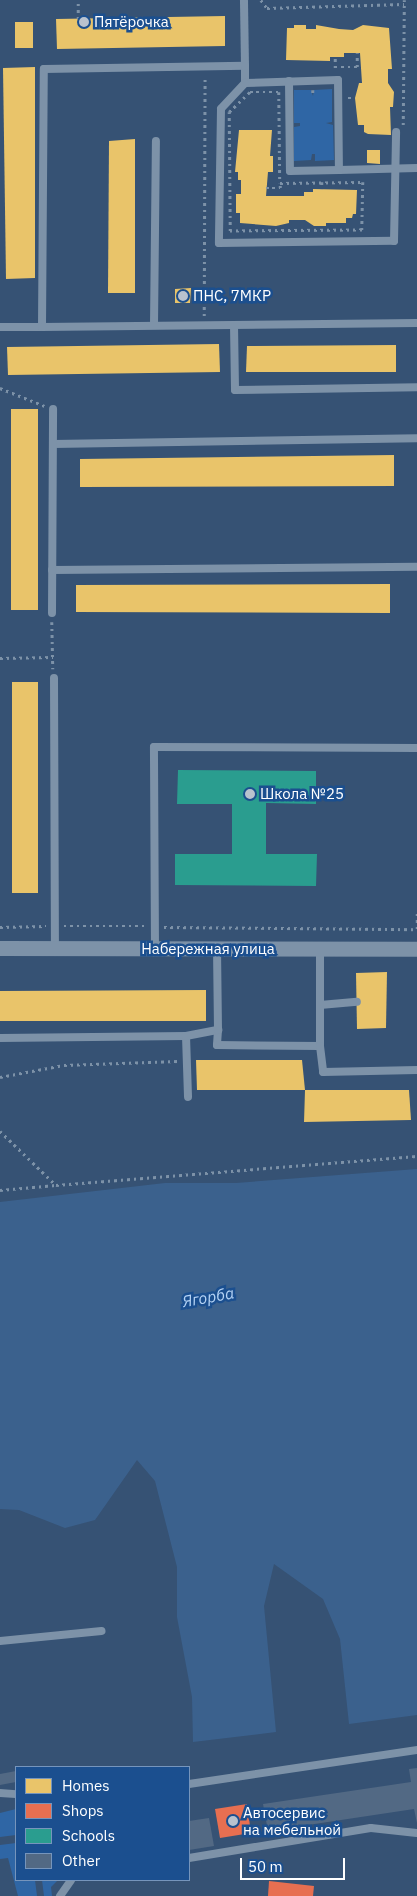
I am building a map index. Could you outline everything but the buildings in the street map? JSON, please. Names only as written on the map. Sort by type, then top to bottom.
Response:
[{"type":"street","name":"Набережная улица","points":[[0,948],[417,948]]},
{"type":"lane","points":[[244,0],[245,83],[221,109],[220,243],[394,241],[395,168],[399,132]]},
{"type":"lane","points":[[42,327],[44,69],[245,66]]},
{"type":"lane","points":[[245,83],[338,80],[339,170]]},
{"type":"lane","points":[[289,81],[290,171],[417,168]]},
{"type":"lane","points":[[154,325],[156,141]]},
{"type":"lane","points":[[0,327],[417,322]]},
{"type":"lane","points":[[234,324],[235,390],[417,387]]},
{"type":"lane","points":[[52,613],[53,409]]},
{"type":"lane","points":[[53,444],[417,438]]},
{"type":"lane","points":[[52,570],[417,567]]},
{"type":"lane","points":[[54,678],[55,948]]},
{"type":"lane","points":[[155,948],[154,747],[417,748]]},
{"type":"lane","points":[[217,948],[217,1045],[320,1046]]},
{"type":"lane","points":[[320,949],[320,1046],[323,1072],[417,1070]]},
{"type":"lane","points":[[320,1005],[357,1002]]},
{"type":"lane","points":[[0,1038],[186,1036],[218,1030]]},
{"type":"lane","points":[[186,1036],[188,1097]]},
{"type":"lane","points":[[0,1641],[102,1632]]},
{"type":"lane","points":[[190,1784],[417,1750]]},
{"type":"lane","points":[[0,1793],[15,1794]]},
{"type":"lane","points":[[190,1858],[372,1828],[417,1833]]},
{"type":"lane","points":[[60,1896],[70,1881]]},
{"type":"path","points":[[78,0],[78,19]]},
{"type":"path","points":[[261,0],[267,8],[404,2],[399,132]]},
{"type":"path","points":[[335,57],[335,67],[357,67],[357,53]]},
{"type":"path","points":[[204,325],[205,67]]},
{"type":"path","points":[[335,73],[346,72],[346,67]]},
{"type":"path","points":[[346,90],[346,106]]},
{"type":"path","points":[[346,98],[355,98]]},
{"type":"path","points":[[273,163],[280,163]]},
{"type":"path","points":[[322,182],[322,189]]},
{"type":"path","points":[[266,188],[280,188],[280,183]]},
{"type":"path","points":[[0,388],[53,409]]},
{"type":"path","points":[[52,613],[54,678]]},
{"type":"path","points":[[0,658],[53,657]]},
{"type":"path","points":[[0,927],[156,926],[417,929],[417,911]]},
{"type":"path","points":[[0,1076],[64,1065],[187,1061]]},
{"type":"path","points":[[0,1131],[56,1185]]},
{"type":"path","points":[[0,1190],[417,1156]]},
{"type":"shaded area","points":[[332,89],[332,122],[326,123],[333,125],[334,160],[315,161],[315,154],[312,154],[311,160],[294,161],[294,127],[300,126],[300,123],[294,123],[294,90],[311,90],[313,96],[314,90]]},
{"type":"shaded area","points":[[15,1809],[15,1835],[0,1837],[0,1813]]},
{"type":"shaded area","points":[[15,1843],[15,1881],[35,1881],[37,1896],[18,1896],[8,1858],[0,1859],[0,1845]]},
{"type":"shaded area","points":[[42,1881],[57,1881],[51,1887],[52,1896],[44,1896]]},
{"type":"water","name":"Ягорба","points":[[417,1169],[417,1715],[349,1724],[340,1639],[323,1599],[274,1564],[264,1606],[276,1732],[193,1742],[192,1697],[177,1617],[177,1567],[155,1481],[137,1460],[95,1520],[65,1528],[19,1510],[0,1509],[0,1202],[165,1183],[236,1183]]},
{"type":"place","name":"Пятёрочка","points":[[84,22]]},
{"type":"place","name":"ПНС, 7МКР","points":[[183,296]]},
{"type":"place","name":"Школа №25","points":[[250,794]]},
{"type":"place","name":"Автосервис на мебельной","points":[[233,1821]]}]
